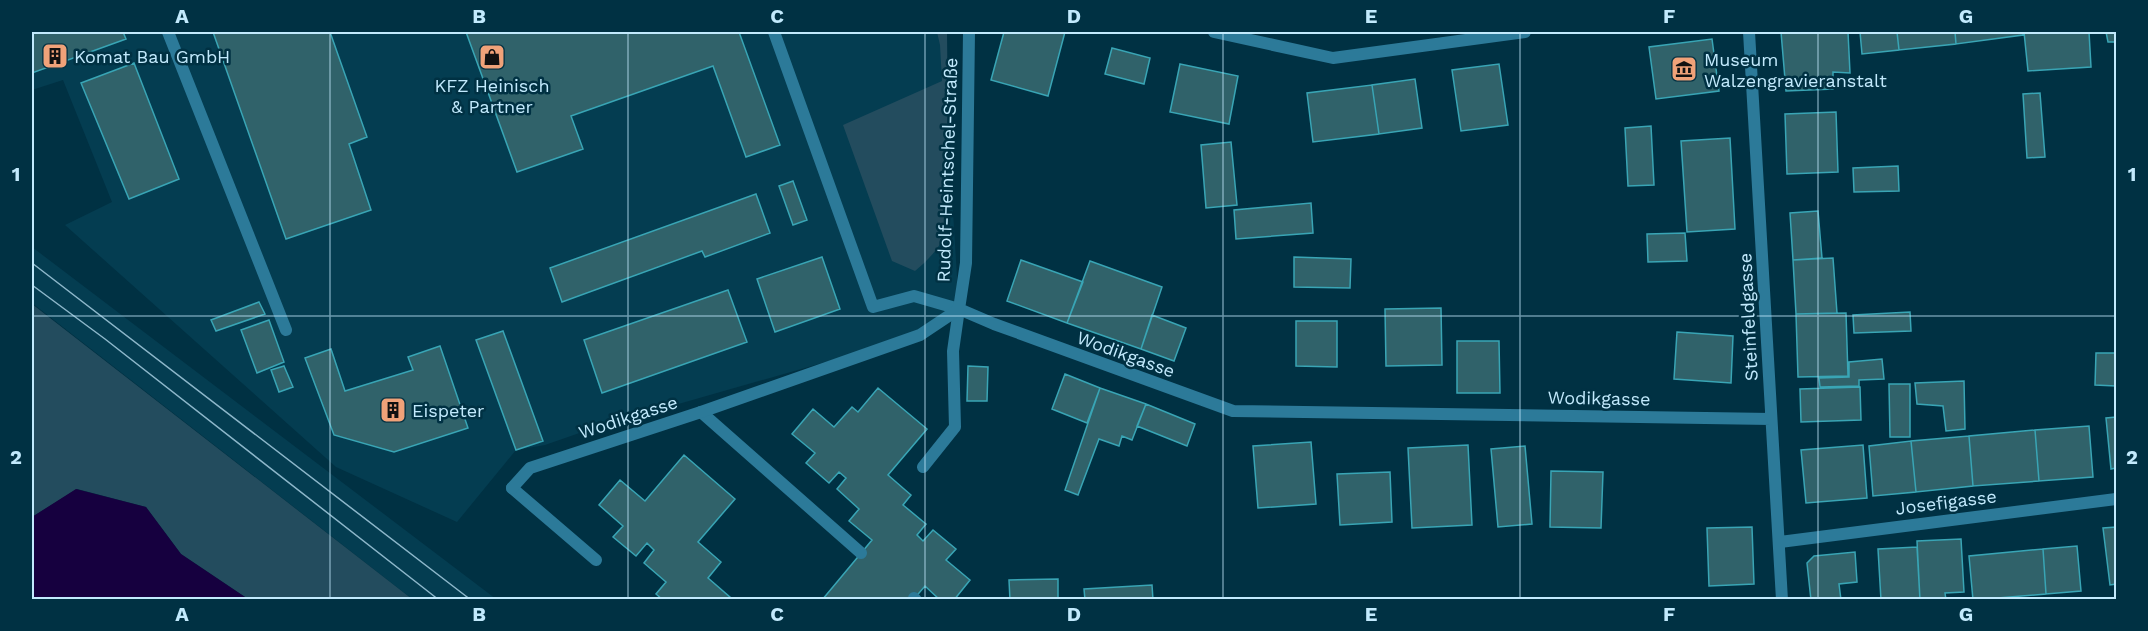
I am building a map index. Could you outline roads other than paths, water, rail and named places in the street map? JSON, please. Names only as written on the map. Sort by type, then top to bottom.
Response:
[{"type":"street","points":[[168,32],[286,330]]},
{"type":"street","points":[[774,32],[873,307],[914,296],[959,309]]},
{"type":"street","name":"Rudolf-Heintschel-Straße","points":[[923,466],[954,427],[953,351],[966,262],[969,32]]},
{"type":"street","points":[[1214,32],[1333,58],[1525,32]]},
{"type":"street","name":"Steinfeldgasse","points":[[1749,32],[1782,600]]},
{"type":"street","name":"Wodikgasse","points":[[596,560],[512,488],[530,468],[701,412],[920,335],[959,309],[994,324],[1233,411],[1772,419]]},
{"type":"street","points":[[701,412],[861,553]]},
{"type":"street","name":"Josefigasse","points":[[1780,542],[2116,499]]},
{"type":"tram line","points":[[32,263],[471,600]]},
{"type":"tram line","points":[[32,285],[105,339],[439,600]]},
{"type":"place","name":"Komat Bau GmbH","points":[[55,56]]},
{"type":"place","name":"KFZ Heinisch & Partner","points":[[492,57]]},
{"type":"place","name":"Museum Walzengravieranstalt","points":[[1684,69]]},
{"type":"place","name":"Eispeter","points":[[393,410]]}]
